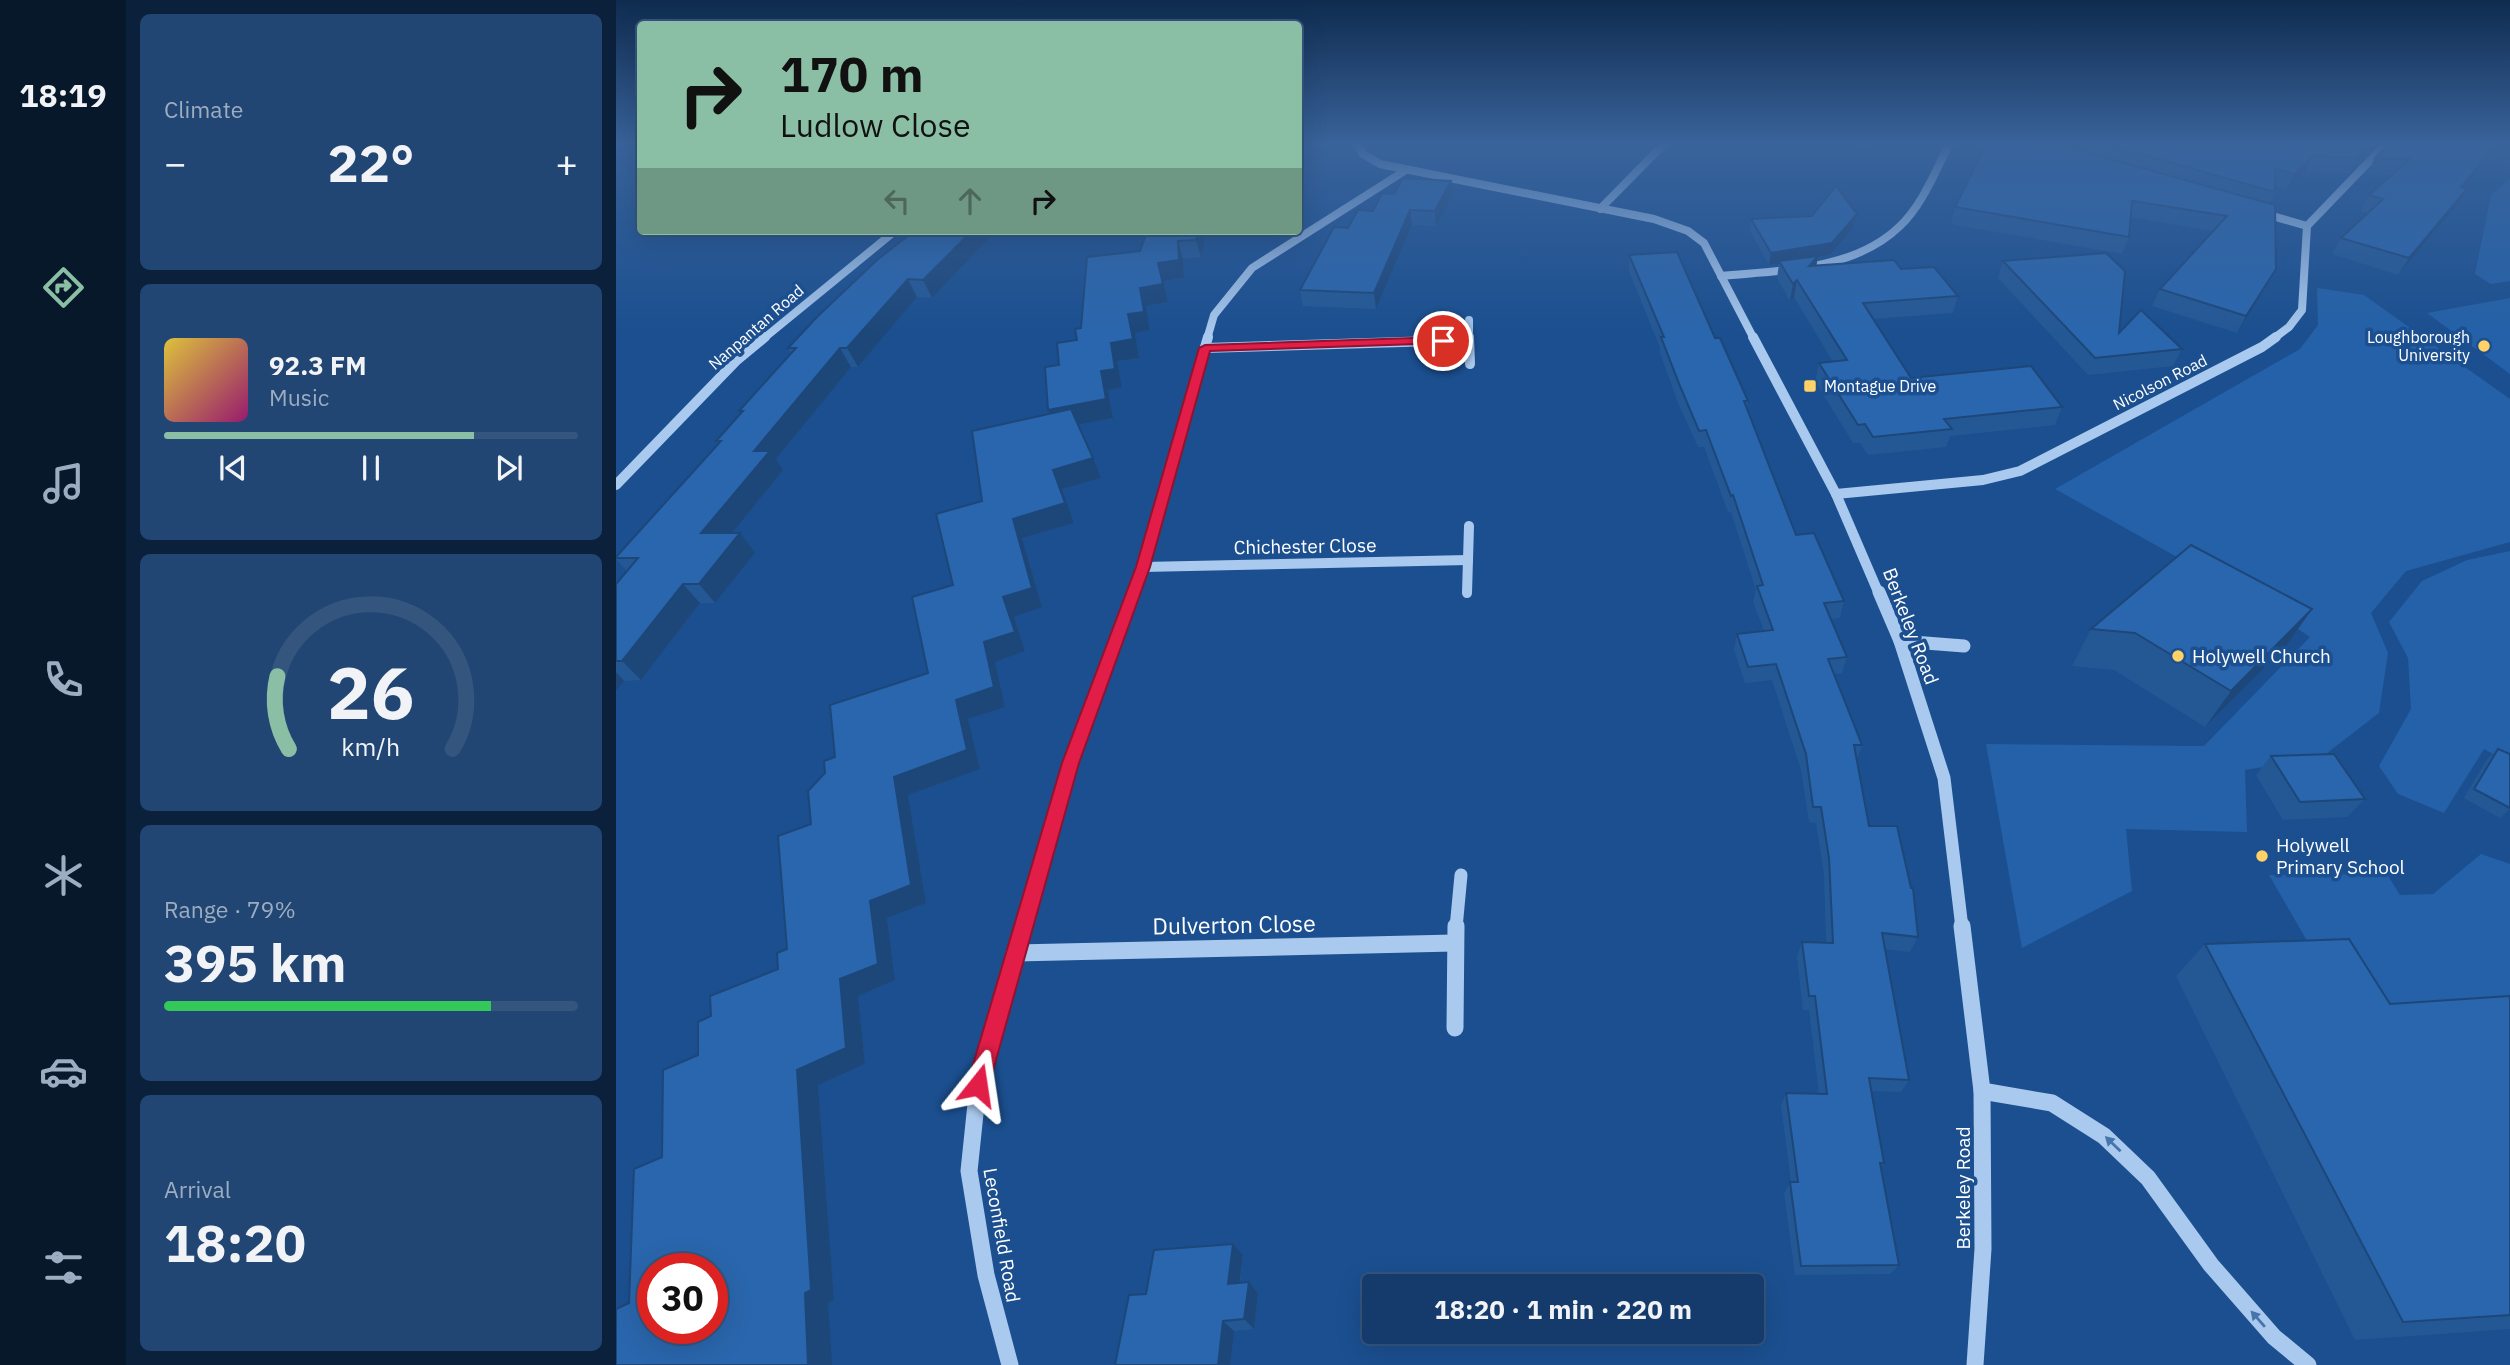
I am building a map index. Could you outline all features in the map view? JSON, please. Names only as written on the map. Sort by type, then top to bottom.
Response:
[{"type":"street","name":"Leconfield Road","points":[[1010,1365],[986,1275],[969,1171],[978,1085],[1014,953],[1070,763],[1143,567],[1214,315],[1252,268],[1348,207]]},
{"type":"street","name":"Berkeley Road","points":[[1589,207],[1685,228],[1701,239],[1707,247],[1836,494],[1900,641],[1944,778],[1982,1091],[1983,1249],[1975,1365]]},
{"type":"street","points":[[1721,276],[1804,266],[1842,258],[1875,245],[1902,224],[1912,207]]},
{"type":"street","points":[[2254,211],[2307,226],[2322,207]]},
{"type":"street","name":"Nicolson Road","points":[[1836,494],[1983,480],[2020,471],[2262,347],[2289,327],[2302,310],[2307,226]]},
{"type":"street","name":"Nanpantan Road","points":[[616,485],[736,361],[890,235]]},
{"type":"street","points":[[1469,320],[1471,364]]},
{"type":"street","points":[[1205,348],[1469,340]]},
{"type":"street","points":[[1468,593],[1469,526]]},
{"type":"street","name":"Chichester Close","points":[[1143,567],[1468,560]]},
{"type":"street","points":[[1900,641],[1964,646]]},
{"type":"street","points":[[1455,1028],[1454,943],[1461,875]]},
{"type":"street","name":"Dulverton Close","points":[[1014,953],[1454,943]]},
{"type":"street","points":[[1982,1091],[2052,1103],[2104,1136],[2148,1178],[2211,1265],[2274,1337],[2308,1365]]},
{"type":"shaded area","points":[[2489,207],[2510,207],[2510,281],[2491,284],[2475,274]]},
{"type":"shaded area","points":[[2317,288],[2364,295],[2510,399],[2510,542],[2406,571],[2371,613],[2388,653],[2379,713],[2322,757],[2245,770],[2247,832],[2126,829],[2132,891],[2022,948],[1986,744],[2204,746],[2310,637],[2256,601],[2055,489],[2300,349],[2318,325]]},
{"type":"shaded area","name":"Loughborough University","points":[[2510,298],[2510,374],[2427,313]]},
{"type":"shaded area","points":[[2510,551],[2510,763],[2484,749],[2444,813],[2398,794],[2379,766],[2411,709],[2408,658],[2389,622],[2422,581],[2467,560]]},
{"type":"shaded area","points":[[2481,854],[2510,864],[2510,1018],[2358,1029],[2269,875],[2387,874],[2400,895],[2433,894]]},
{"type":"building","points":[[1375,207],[1437,207],[1435,211],[1410,210],[1374,293],[1300,290],[1334,227],[1348,228],[1358,210],[1373,211]]},
{"type":"building","points":[[1819,207],[1852,207],[1857,214],[1832,243],[1771,253],[1751,219],[1812,216]]},
{"type":"building","points":[[1955,207],[2132,207],[2129,237]]},
{"type":"building","points":[[2168,207],[2275,207],[2276,269],[2246,316],[2160,289],[2227,216]]},
{"type":"building","points":[[2375,207],[2452,207],[2409,258],[2341,238]]},
{"type":"building","points":[[909,235],[968,235],[923,280],[908,279],[847,348],[840,348],[754,451],[770,451],[701,533],[740,533],[699,584],[683,584],[622,661],[616,661],[616,584],[638,558],[616,557],[721,441],[716,441],[743,411],[739,411],[796,348],[788,348],[877,260]]},
{"type":"building","points":[[1146,235],[1197,235],[1196,240],[1178,241],[1179,260],[1158,263],[1163,284],[1140,288],[1144,312],[1128,314],[1133,339],[1111,343],[1115,369],[1101,371],[1106,399],[1048,410],[1045,367],[1059,365],[1057,343],[1077,340],[1075,329],[1081,328],[1087,257],[1140,251]]},
{"type":"building","points":[[1677,252],[1715,338],[1720,338],[1748,401],[1744,401],[1796,535],[1814,533],[1844,601],[1824,603],[1847,657],[1828,659],[1862,745],[1854,745],[1869,826],[1897,826],[1913,888],[1918,937],[1882,933],[1909,1080],[1869,1078],[1884,1163],[1880,1163],[1899,1265],[1801,1266],[1790,1182],[1798,1182],[1786,1093],[1827,1094],[1815,996],[1809,996],[1802,942],[1833,943],[1829,858],[1821,807],[1813,807],[1806,754],[1776,664],[1748,667],[1737,634],[1773,630],[1757,586],[1763,585],[1733,495],[1731,496],[1706,430],[1699,431],[1661,337],[1664,337],[1629,255]]},
{"type":"building","points":[[2106,253],[2125,271],[2119,333],[2141,310],[2182,349],[2095,358],[2003,261]]},
{"type":"building","points":[[1818,256],[1809,266],[1894,260],[1901,269],[1934,267],[1958,296],[1863,303],[1911,378],[2031,366],[2062,407],[1944,419],[1952,429],[1873,437],[1865,424],[1858,425],[1819,363],[1847,360],[1797,280],[1793,284],[1779,261]]},
{"type":"building","points":[[1071,409],[1093,458],[1053,470],[1065,503],[1013,519],[1032,588],[1003,597],[1015,632],[984,642],[994,687],[956,700],[967,750],[894,777],[911,885],[870,901],[878,964],[840,979],[846,1048],[797,1070],[811,1290],[805,1293],[808,1365],[616,1365],[616,1309],[629,1303],[634,1169],[662,1157],[663,1070],[698,1055],[698,1022],[711,1016],[710,996],[778,969],[777,953],[787,949],[778,836],[811,824],[808,791],[825,773],[824,761],[835,757],[830,705],[928,673],[912,597],[953,585],[936,514],[982,501],[972,431]]},
{"type":"building","points":[[2191,545],[2312,609],[2231,691],[2135,633],[2091,629]]},
{"type":"building","points":[[2498,749],[2510,754],[2510,808],[2474,789]]},
{"type":"building","points":[[2334,754],[2365,799],[2300,802],[2271,756]]},
{"type":"building","points":[[2349,939],[2390,1004],[2510,996],[2510,1315],[2403,1322],[2205,944]]},
{"type":"building","points":[[1233,1244],[1228,1284],[1249,1282],[1244,1319],[1223,1321],[1218,1365],[1115,1365],[1129,1295],[1146,1294],[1154,1250]]},
{"type":"place","name":"Loughborough University","points":[[2484,346]]},
{"type":"place","name":"Montague Drive","points":[[1810,386]]},
{"type":"place","name":"Holywell Church","points":[[2178,656]]},
{"type":"place","name":"Holywell Primary School","points":[[2262,856]]},
{"type":"route","points":[[978,1085],[1070,763],[1143,567],[1205,348],[1443,341]]}]
